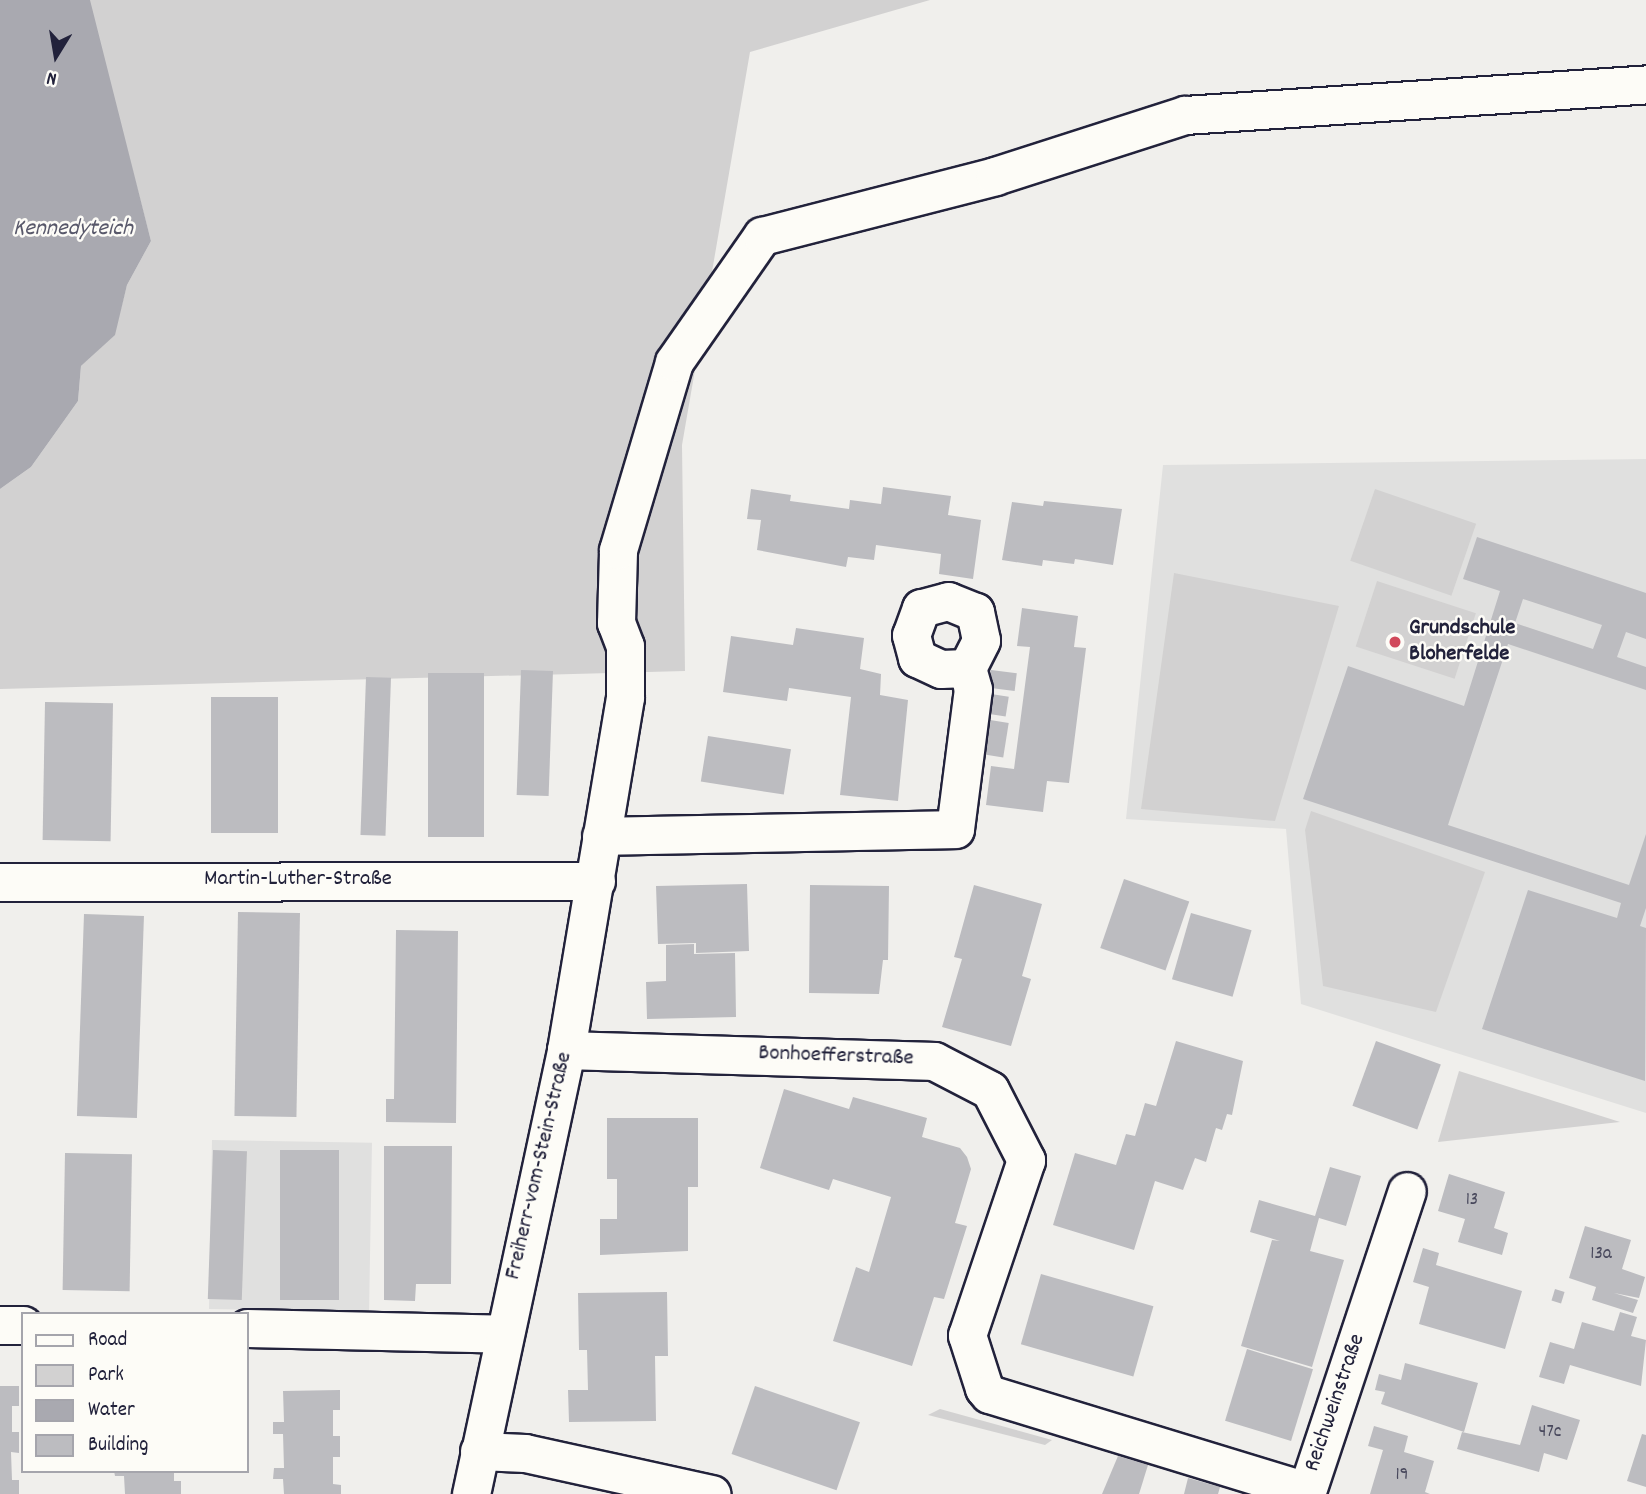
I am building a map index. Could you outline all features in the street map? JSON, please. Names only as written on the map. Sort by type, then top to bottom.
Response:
[{"type":"street","name":"Freiherr-vom-Stein-Straße","points":[[471,1494],[502,1334],[566,1050],[625,697],[625,646],[616,623],[618,550],[649,435],[674,362],[762,236],[995,176],[1185,115],[1646,84]]},
{"type":"street","points":[[601,836],[955,829],[973,688],[967,668]]},
{"type":"street","name":"Martin-Luther-Straße","points":[[0,882],[596,881]]},
{"type":"street","name":"Bonhoefferstraße","points":[[566,1050],[934,1061],[990,1090],[1026,1160],[967,1335],[984,1388]]},
{"type":"street","name":"Reichweinstraße","points":[[984,1388],[989,1394],[1306,1493],[1406,1191]]},
{"type":"street","points":[[0,1325],[21,1325]]},
{"type":"street","points":[[248,1328],[502,1334]]},
{"type":"street","points":[[479,1451],[525,1453],[712,1494]]},
{"type":"shaded area","name":"Grundschule Bloherfelde","points":[[1646,459],[1646,1113],[1301,1004],[1286,829],[1126,819],[1163,465]]},
{"type":"shaded area","points":[[212,1140],[372,1143],[369,1312],[209,1309]]},
{"type":"green space","points":[[88,0],[930,0],[750,52],[682,445],[685,671],[0,689],[0,489],[31,467],[78,401],[81,366],[114,335],[127,285],[151,241]]},
{"type":"green space","points":[[1375,489],[1476,524],[1451,596],[1350,561]]},
{"type":"green space","points":[[1174,573],[1339,606],[1275,821],[1141,809]]},
{"type":"green space","points":[[1377,581],[1476,613],[1455,679],[1356,647]]},
{"type":"green space","points":[[1311,811],[1485,872],[1436,1012],[1323,986],[1305,830]]},
{"type":"green space","points":[[1459,1071],[1620,1122],[1438,1142]]},
{"type":"green space","points":[[940,1409],[1052,1440],[1045,1445],[928,1415]]},
{"type":"water","name":"Kennedyteich","points":[[0,0],[90,0],[151,241],[127,285],[115,335],[81,366],[78,401],[31,467],[0,489]]},
{"type":"building","points":[[883,487],[951,496],[948,515],[981,520],[973,579],[939,574],[941,554],[876,545],[874,560],[848,557],[846,567],[757,550],[761,520],[747,519],[751,489],[791,495],[790,501],[849,509],[850,500],[881,504]]},
{"type":"building","points":[[1044,501],[1122,509],[1113,565],[1075,559],[1074,564],[1043,560],[1042,566],[1002,560],[1012,502],[1043,506]]},
{"type":"building","points":[[1477,537],[1646,593],[1646,639],[1626,632],[1617,657],[1646,667],[1646,690],[1508,644],[1448,825],[1629,885],[1646,834],[1646,908],[1640,926],[1646,928],[1645,1081],[1482,1029],[1528,890],[1617,918],[1621,903],[1303,799],[1348,666],[1464,706],[1500,591],[1463,579]],"holes":[[[1523,599],[1602,625],[1593,649],[1515,623]]]},
{"type":"building","points":[[1022,608],[1078,616],[1074,647],[1086,648],[1069,783],[1047,781],[1043,812],[986,805],[991,766],[1014,769],[1030,647],[1017,646]]},
{"type":"building","points":[[796,628],[864,638],[860,669],[881,674],[880,695],[908,700],[898,801],[840,795],[851,697],[789,688],[787,701],[723,692],[731,636],[793,645]]},
{"type":"building","points":[[521,670],[553,671],[549,796],[517,795]]},
{"type":"building","points":[[991,670],[1017,673],[1015,691],[989,688]]},
{"type":"building","points":[[428,673],[484,673],[484,837],[428,837]]},
{"type":"building","points":[[366,677],[391,678],[385,836],[360,835]]},
{"type":"building","points":[[991,694],[1009,697],[1006,717],[988,714]]},
{"type":"building","points":[[211,697],[278,697],[278,833],[211,833]]},
{"type":"building","points":[[45,702],[113,703],[111,841],[43,840]]},
{"type":"building","points":[[984,719],[1009,723],[1003,757],[979,754]]},
{"type":"building","points":[[708,736],[791,749],[784,795],[701,781]]},
{"type":"building","points":[[1124,879],[1189,901],[1165,970],[1100,948]]},
{"type":"building","points":[[747,884],[749,951],[696,953],[696,943],[658,944],[656,886]]},
{"type":"building","points":[[810,885],[889,886],[888,960],[883,960],[879,994],[809,993]]},
{"type":"building","points":[[974,885],[1042,904],[1022,976],[1031,979],[1011,1046],[942,1027],[962,959],[954,957]]},
{"type":"building","points":[[238,912],[300,913],[296,1117],[234,1116]]},
{"type":"building","points":[[1191,913],[1252,930],[1233,997],[1172,979]]},
{"type":"building","points":[[84,914],[144,916],[137,1118],[77,1116]]},
{"type":"building","points":[[396,930],[458,931],[456,1123],[386,1122],[386,1099],[394,1099]]},
{"type":"building","points":[[694,944],[694,954],[735,953],[736,1017],[647,1019],[646,982],[666,981],[666,945]]},
{"type":"building","points":[[1176,1041],[1243,1061],[1232,1115],[1227,1114],[1222,1130],[1216,1128],[1206,1162],[1195,1158],[1183,1190],[1155,1181],[1134,1250],[1053,1225],[1075,1153],[1116,1165],[1126,1134],[1135,1136],[1145,1103],[1156,1106]]},
{"type":"building","points":[[1376,1041],[1441,1065],[1417,1129],[1352,1106]]},
{"type":"building","points":[[784,1089],[849,1109],[853,1097],[927,1118],[922,1137],[960,1148],[967,1157],[971,1169],[955,1223],[967,1226],[944,1299],[934,1297],[912,1366],[833,1341],[856,1267],[869,1272],[891,1197],[833,1179],[829,1190],[760,1168]]},
{"type":"building","points":[[607,1118],[698,1118],[698,1187],[688,1187],[688,1251],[600,1255],[600,1219],[617,1219],[617,1179],[607,1179]]},
{"type":"building","points":[[384,1146],[452,1146],[451,1284],[416,1284],[415,1301],[384,1300]]},
{"type":"building","points":[[213,1150],[247,1151],[242,1300],[208,1299]]},
{"type":"building","points":[[280,1150],[339,1150],[339,1300],[280,1300]]},
{"type":"building","points":[[65,1153],[132,1154],[130,1291],[63,1290]]},
{"type":"building","points":[[1330,1167],[1361,1176],[1346,1226],[1319,1218],[1310,1251],[1344,1260],[1312,1367],[1241,1346],[1272,1240],[1280,1241],[1250,1232],[1259,1200],[1315,1216]]},
{"type":"building","points":[[1449,1174],[1505,1192],[1494,1228],[1508,1233],[1502,1255],[1458,1242],[1465,1219],[1438,1211]]},
{"type":"building","points":[[1585,1226],[1631,1240],[1622,1269],[1645,1277],[1639,1298],[1614,1293],[1638,1300],[1633,1313],[1592,1300],[1596,1287],[1569,1278]]},
{"type":"building","points":[[1423,1248],[1439,1253],[1436,1265],[1522,1291],[1505,1349],[1419,1324],[1429,1287],[1413,1282]]},
{"type":"building","points":[[1041,1274],[1153,1306],[1133,1376],[1021,1344]]},
{"type":"building","points":[[1555,1289],[1565,1292],[1561,1303],[1551,1300]]},
{"type":"building","points":[[667,1292],[668,1356],[655,1356],[656,1421],[569,1422],[568,1390],[588,1390],[587,1350],[579,1350],[578,1293]]},
{"type":"building","points":[[1620,1312],[1637,1317],[1631,1336],[1646,1340],[1641,1386],[1570,1365],[1564,1384],[1539,1377],[1550,1342],[1574,1349],[1582,1322],[1614,1331]]},
{"type":"building","points":[[1247,1349],[1313,1369],[1291,1441],[1225,1421]]},
{"type":"building","points":[[1405,1363],[1478,1383],[1464,1432],[1381,1404],[1385,1392],[1375,1390],[1379,1374],[1401,1380]]},
{"type":"building","points":[[0,1386],[19,1386],[19,1406],[12,1406],[12,1432],[19,1432],[19,1453],[11,1452],[12,1480],[19,1480],[19,1494],[0,1494]]},
{"type":"building","points":[[755,1386],[860,1422],[837,1490],[732,1454]]},
{"type":"building","points":[[340,1390],[340,1410],[333,1410],[333,1436],[340,1436],[340,1457],[333,1457],[333,1484],[341,1485],[341,1494],[284,1494],[283,1479],[273,1479],[274,1468],[284,1468],[283,1434],[273,1434],[273,1422],[284,1422],[283,1391]]},
{"type":"building","points":[[1532,1405],[1580,1420],[1567,1460],[1544,1453],[1539,1472],[1457,1449],[1462,1432],[1520,1445]]},
{"type":"building","points":[[1374,1426],[1408,1436],[1404,1452],[1434,1461],[1425,1492],[1430,1494],[1370,1494],[1383,1450],[1368,1446]]},
{"type":"building","points":[[1642,1434],[1646,1435],[1646,1487],[1627,1481]]},
{"type":"building","points":[[1118,1456],[1148,1465],[1139,1494],[1102,1494]]},
{"type":"building","points":[[114,1473],[174,1473],[174,1481],[181,1481],[181,1494],[125,1494],[124,1476],[115,1476]]},
{"type":"building","points":[[1188,1478],[1220,1487],[1218,1494],[1184,1494]]},
{"type":"place","name":"Grundschule Bloherfelde","points":[[1395,642]]}]
